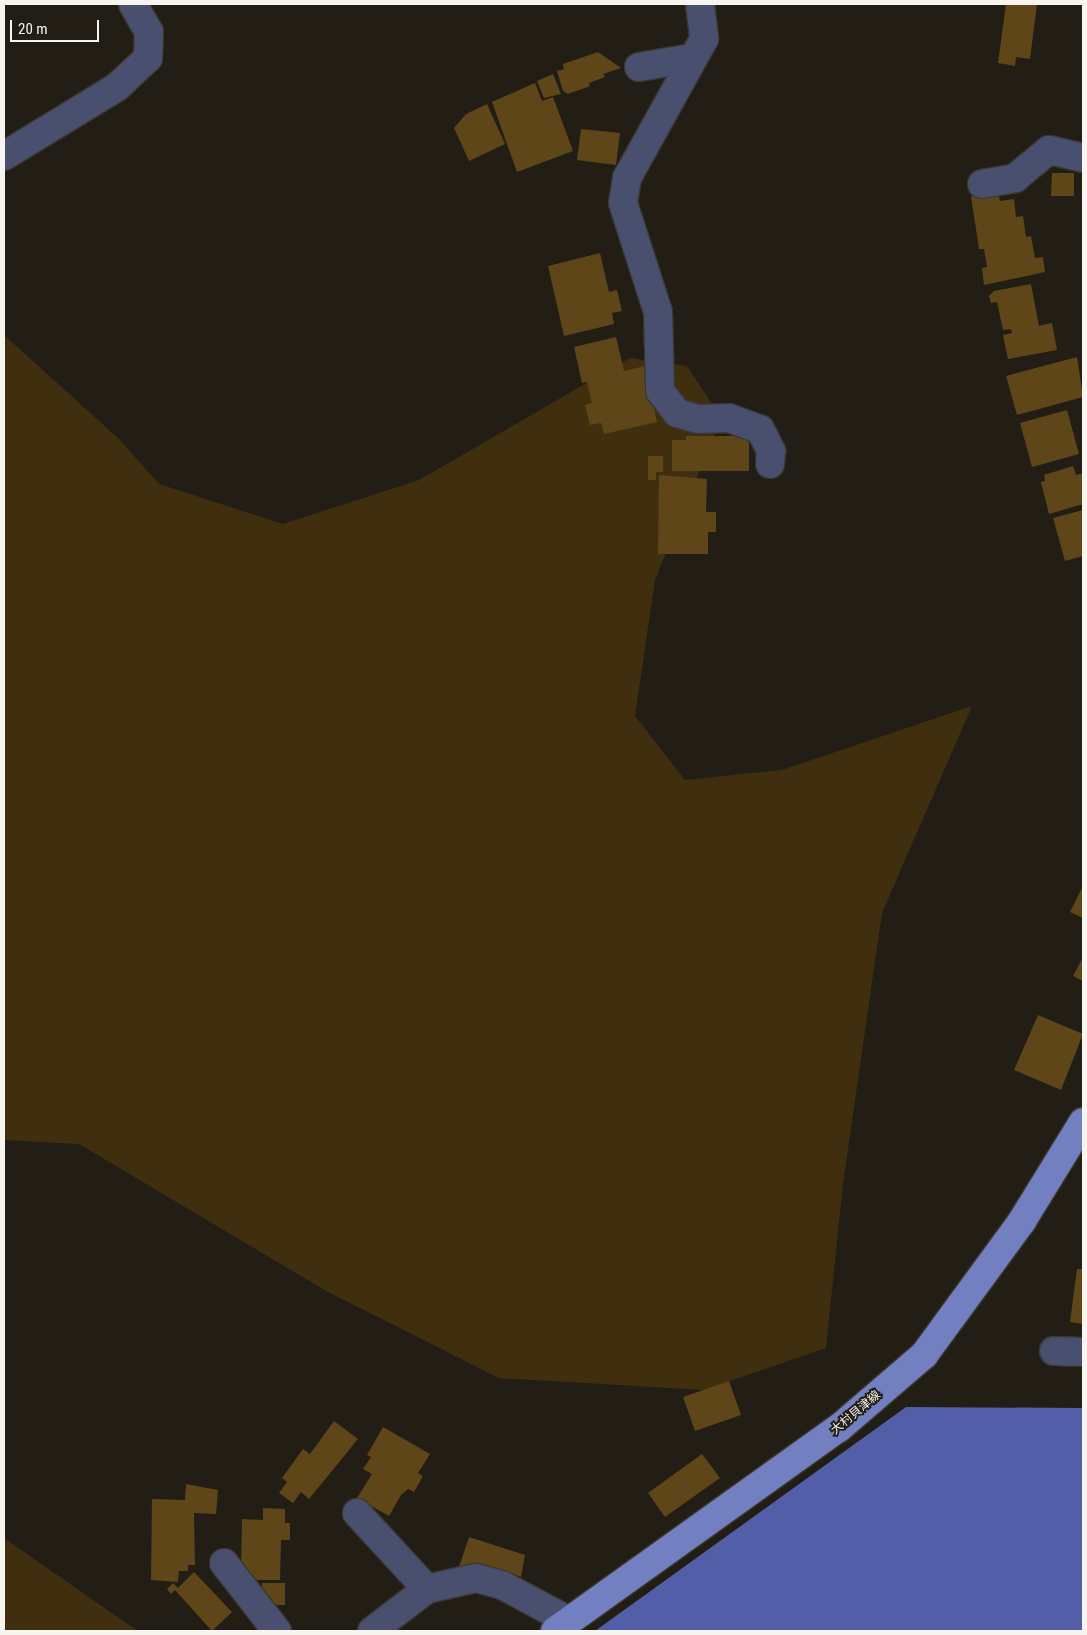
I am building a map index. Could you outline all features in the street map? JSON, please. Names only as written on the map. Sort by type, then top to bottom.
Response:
[{"type":"main road","name":"大村貝津線","points":[[562,1626],[839,1428],[924,1355],[1022,1221],[1083,1122]]},
{"type":"street","points":[[4,156],[117,87],[148,58],[149,32],[133,4]]},
{"type":"street","points":[[700,4],[704,39],[628,178],[623,203],[658,312],[660,392],[677,413],[698,419],[729,418],[760,429],[770,451],[770,464]]},
{"type":"street","points":[[639,67],[693,58]]},
{"type":"street","points":[[982,184],[1015,178],[1049,150],[1083,158]]},
{"type":"street","points":[[1054,1351],[1083,1352]]},
{"type":"street","points":[[356,1512],[427,1589]]},
{"type":"street","points":[[224,1563],[277,1631]]},
{"type":"street","points":[[372,1631],[427,1589],[476,1578],[502,1585],[562,1626]]},
{"type":"shaded area","points":[[4,335],[119,439],[159,484],[283,524],[419,480],[630,358],[687,366],[721,418],[655,580],[635,716],[685,780],[782,770],[972,706],[882,913],[843,1184],[826,1348],[704,1390],[499,1378],[328,1292],[79,1144],[4,1140]]},
{"type":"shaded area","points":[[4,1538],[119,1618],[138,1631],[4,1631]]},
{"type":"water","points":[[906,1407],[1083,1408],[1083,1631],[595,1631]]},
{"type":"building","points":[[1006,4],[1037,4],[1030,59],[1016,57],[1015,66],[998,63]]},
{"type":"building","points":[[598,52],[621,68],[603,74],[605,77],[589,83],[590,86],[568,94],[563,91],[557,71],[564,69],[563,64]]},
{"type":"building","points":[[553,74],[561,94],[544,98],[537,81]]},
{"type":"building","points":[[535,83],[542,101],[553,97],[573,151],[517,172],[492,102]]},
{"type":"building","points":[[487,104],[505,144],[469,161],[454,128],[466,114]]},
{"type":"building","points":[[581,129],[620,133],[616,165],[577,160]]},
{"type":"building","points":[[1052,173],[1074,173],[1074,196],[1051,196]]},
{"type":"building","points":[[998,192],[1000,201],[1014,199],[1016,217],[1023,216],[1026,237],[1031,236],[1035,258],[1043,257],[1045,272],[984,285],[982,268],[987,267],[984,249],[979,249],[971,196]]},
{"type":"building","points":[[600,253],[609,292],[617,290],[622,311],[612,313],[614,324],[564,336],[548,266]]},
{"type":"building","points":[[1031,284],[1039,326],[1052,323],[1057,350],[1008,359],[1003,335],[1012,333],[1011,329],[1003,330],[997,302],[991,303],[989,296],[994,291]]},
{"type":"building","points":[[616,337],[624,371],[645,366],[657,422],[604,434],[601,423],[590,425],[585,405],[592,403],[587,382],[582,383],[574,347]]},
{"type":"building","points":[[1077,357],[1083,397],[1017,415],[1006,376]]},
{"type":"building","points":[[1067,410],[1079,454],[1032,467],[1020,423]]},
{"type":"building","points":[[686,436],[749,436],[749,471],[672,471],[672,440],[686,440]]},
{"type":"building","points":[[648,456],[663,456],[663,472],[656,472],[656,480],[648,480]]},
{"type":"building","points":[[1073,466],[1076,475],[1083,473],[1083,504],[1049,514],[1041,482],[1045,481],[1044,475]]},
{"type":"building","points":[[659,475],[707,479],[706,512],[716,512],[716,532],[708,532],[708,554],[658,554]]},
{"type":"building","points":[[1083,510],[1083,556],[1065,561],[1053,518]]},
{"type":"building","points":[[1083,886],[1083,918],[1070,912]]},
{"type":"building","points":[[1083,957],[1083,981],[1073,976]]},
{"type":"building","points":[[1038,1015],[1083,1034],[1061,1090],[1014,1070]]},
{"type":"building","points":[[1077,1269],[1083,1269],[1083,1324],[1070,1322]]},
{"type":"building","points":[[729,1381],[741,1415],[695,1431],[683,1397]]},
{"type":"building","points":[[334,1421],[358,1439],[309,1499],[301,1492],[293,1503],[279,1493],[287,1482],[282,1478],[303,1449],[310,1454]]},
{"type":"building","points":[[383,1427],[430,1454],[418,1473],[423,1476],[414,1492],[408,1489],[401,1495],[389,1516],[357,1498],[372,1474],[363,1469],[371,1457],[367,1455]]},
{"type":"building","points":[[702,1454],[720,1478],[665,1517],[648,1493]]},
{"type":"building","points":[[186,1484],[218,1490],[216,1514],[194,1513],[195,1565],[188,1565],[188,1571],[179,1571],[178,1582],[151,1580],[152,1499],[185,1500]]},
{"type":"building","points":[[263,1508],[285,1509],[285,1523],[290,1523],[290,1540],[281,1540],[280,1580],[248,1580],[248,1571],[241,1571],[242,1519],[263,1520]]},
{"type":"building","points":[[469,1537],[525,1555],[521,1577],[516,1575],[515,1579],[478,1567],[459,1567]]},
{"type":"building","points":[[194,1572],[232,1612],[212,1631],[175,1590],[171,1594],[167,1589],[173,1583],[178,1588]]},
{"type":"building","points":[[262,1583],[285,1583],[285,1605],[262,1605]]}]
